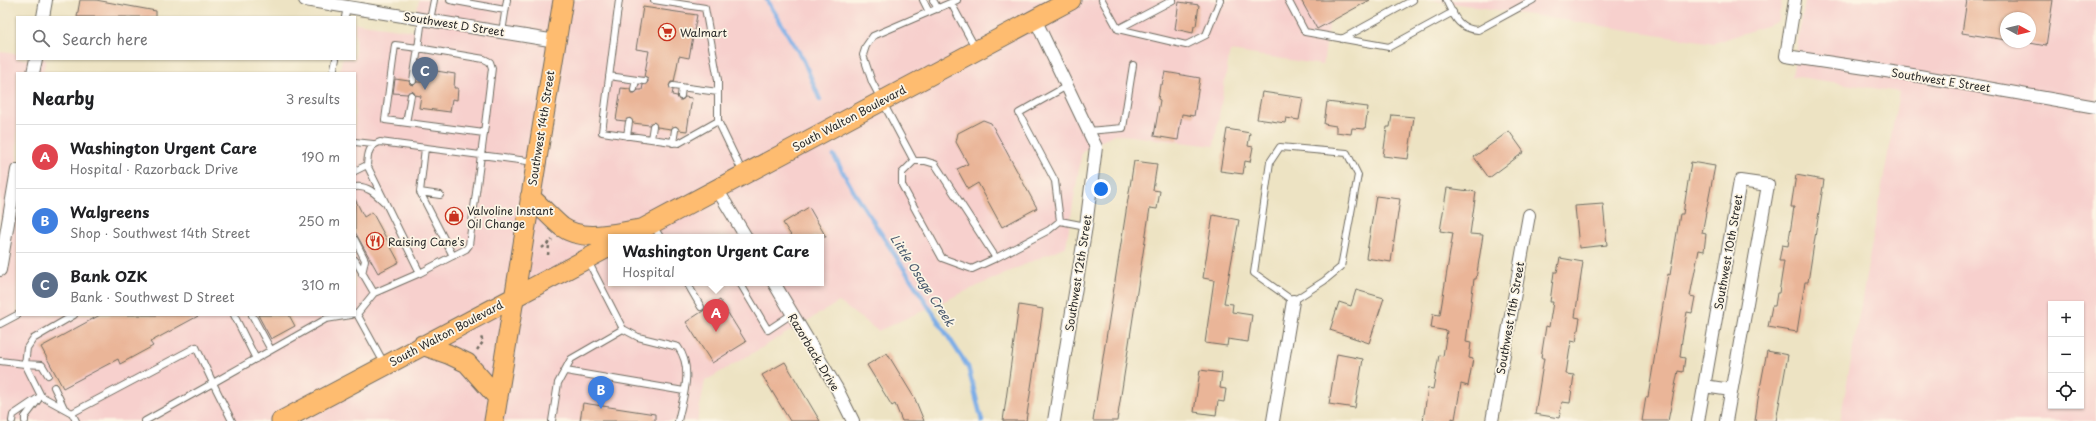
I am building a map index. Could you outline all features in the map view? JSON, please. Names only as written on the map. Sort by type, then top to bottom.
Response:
[{"type":"main road","name":"Southwest 14th Street","points":[[494,421],[563,0]]},
{"type":"main road","name":"South Walton Boulevard","points":[[645,232],[717,189],[1071,0]]},
{"type":"main road","points":[[530,197],[562,226],[576,234],[608,234]]},
{"type":"main road","points":[[609,234],[645,232]]},
{"type":"main road","name":"South Walton Boulevard","points":[[281,421],[608,248]]},
{"type":"main road","points":[[422,345],[448,354],[467,363],[498,398]]},
{"type":"street","points":[[43,16],[46,0]]},
{"type":"street","name":"Southwest D Street","points":[[305,0],[346,12],[426,20],[556,41]]},
{"type":"street","name":"Southwest E Street","points":[[1795,0],[1786,56],[1935,79],[2096,107]]},
{"type":"street","name":"Southwest 12th Street","points":[[1035,19],[1096,147],[1086,226],[1054,421]]},
{"type":"street","points":[[33,72],[36,60]]},
{"type":"street","points":[[0,270],[16,176]]},
{"type":"street","name":"Southwest 10th Street","points":[[1698,421],[1740,181],[1768,185],[1726,421]]},
{"type":"street","points":[[717,189],[744,234]]},
{"type":"street","name":"Southwest 11th Street","points":[[1492,421],[1529,215]]},
{"type":"street","name":"Razorback Drive","points":[[776,286],[836,386],[854,421]]},
{"type":"street","points":[[1273,421],[1293,301]]},
{"type":"street","points":[[1704,386],[1731,390]]},
{"type":"lane","points":[[413,81],[418,48],[426,20],[434,0]]},
{"type":"lane","points":[[450,0],[506,10]]},
{"type":"lane","points":[[502,32],[507,0]]},
{"type":"lane","points":[[619,0],[602,132],[679,143],[718,121]]},
{"type":"lane","points":[[654,0],[705,8],[718,80],[718,121],[743,175]]},
{"type":"lane","points":[[923,0],[929,12]]},
{"type":"lane","points":[[933,0],[938,9]]},
{"type":"lane","points":[[1102,0],[1118,29],[1186,45],[1206,35],[1220,0]]},
{"type":"lane","points":[[1118,29],[1173,0]]},
{"type":"lane","points":[[1288,0],[1305,32],[1388,47],[1453,12]]},
{"type":"lane","points":[[1342,39],[1413,0]]},
{"type":"lane","points":[[1446,0],[1462,26],[1478,30],[1533,0]]},
{"type":"lane","points":[[914,161],[872,82],[863,55],[866,46],[873,36],[954,2],[976,50]]},
{"type":"lane","points":[[356,312],[374,293],[420,273],[453,256],[469,245],[484,133],[492,68],[490,62],[484,59],[418,48],[395,46],[384,120],[484,133]]},
{"type":"lane","points":[[333,72],[336,60]]},
{"type":"lane","points":[[1088,131],[1123,128],[1132,65]]},
{"type":"lane","points":[[609,76],[644,81]]},
{"type":"lane","points":[[634,89],[636,80]]},
{"type":"lane","points":[[674,86],[718,92]]},
{"type":"lane","points":[[1060,221],[1055,181],[1047,162],[1020,113],[1067,86]]},
{"type":"lane","points":[[681,96],[682,87]]},
{"type":"lane","points":[[406,123],[411,95]]},
{"type":"lane","points":[[627,136],[630,122]]},
{"type":"lane","points":[[651,139],[653,126]]},
{"type":"lane","points":[[673,143],[675,130]]},
{"type":"lane","points":[[356,142],[373,144],[380,142],[536,162]]},
{"type":"lane","points":[[373,144],[369,149],[367,165],[420,273]]},
{"type":"lane","points":[[425,148],[420,192],[453,256]]},
{"type":"lane","points":[[1280,148],[1347,153],[1358,176],[1341,267],[1324,281],[1293,301],[1254,273],[1270,162],[1280,148]]},
{"type":"lane","points":[[996,258],[935,164],[925,161],[914,161],[902,173],[902,185],[942,258],[972,270],[996,258],[1049,230],[1060,221]]},
{"type":"lane","points":[[356,170],[367,165]]},
{"type":"lane","points":[[356,188],[360,186],[368,189],[386,202]]},
{"type":"lane","points":[[420,192],[440,194]]},
{"type":"lane","points":[[467,198],[475,199]]},
{"type":"lane","points":[[1060,221],[1086,226]]},
{"type":"lane","points":[[356,242],[365,260],[362,274]]},
{"type":"lane","points":[[588,259],[623,329],[638,337],[678,347],[686,365],[684,391],[678,421]]},
{"type":"lane","points":[[356,262],[374,293]]},
{"type":"lane","points":[[689,286],[701,306]]},
{"type":"lane","points":[[742,286],[768,330],[792,314]]},
{"type":"lane","points":[[0,324],[16,316]]},
{"type":"lane","points":[[72,316],[33,339],[28,348],[25,364],[41,396],[72,413],[76,421]]},
{"type":"lane","points":[[234,316],[256,359]]},
{"type":"lane","points":[[253,316],[271,350]]},
{"type":"lane","points":[[355,316],[386,366]]},
{"type":"lane","points":[[145,421],[256,359],[325,317]]},
{"type":"lane","points":[[552,421],[558,383],[566,371],[571,359],[623,329]]},
{"type":"lane","points":[[72,413],[196,347],[232,421]]},
{"type":"lane","points":[[0,361],[42,365],[48,375]]},
{"type":"lane","points":[[566,371],[684,391]]},
{"type":"lane","points":[[54,387],[64,408]]},
{"type":"lane","points":[[12,421],[13,415],[41,396]]},
{"type":"lane","points":[[25,421],[25,417],[41,396]]},
{"type":"path","points":[[542,248],[549,245],[548,255]]},
{"type":"path","points":[[481,337],[483,342]]},
{"type":"path","points":[[476,352],[483,342],[487,340]]},
{"type":"shaded area","points":[[419,0],[1333,0],[1323,65],[1230,51],[1214,146],[1114,134],[1082,151],[1066,246],[878,331],[839,302],[705,381],[697,421],[0,421],[0,52],[16,54],[16,60],[46,60],[43,72],[16,72],[16,316],[356,316],[356,72],[339,72],[342,60],[356,60],[356,23],[413,31]]},
{"type":"shaded area","points":[[1431,0],[1782,0],[1778,22],[1714,43]]},
{"type":"shaded area","points":[[1805,0],[2096,0],[2096,421],[1840,421],[1899,92],[1792,76]]},
{"type":"building","points":[[80,0],[96,0],[156,11],[156,16],[77,16]]},
{"type":"building","points":[[1301,0],[1370,0],[1317,29]]},
{"type":"building","points":[[1967,0],[2053,0],[2046,46],[2036,44],[2036,12],[2000,12],[2000,39],[1962,33]]},
{"type":"building","points":[[1179,2],[1199,5],[1196,26],[1194,26],[1193,33],[1175,29]]},
{"type":"building","points":[[643,7],[697,15],[689,58],[679,56],[674,82],[671,82],[669,86],[673,90],[672,95],[677,96],[679,100],[682,100],[685,97],[692,98],[687,131],[679,130],[676,126],[671,129],[657,127],[654,122],[649,125],[633,123],[630,118],[625,121],[616,120],[621,88],[630,89],[631,93],[635,93],[638,90],[642,90],[643,85],[648,82],[648,79],[644,77],[649,51],[636,49]]},
{"type":"building","points":[[424,69],[455,74],[454,88],[458,88],[457,100],[452,99],[450,112],[419,108],[421,96],[415,95],[412,91],[407,94],[393,93],[395,79],[409,81],[410,84],[414,85],[417,82],[422,82]]},
{"type":"building","points":[[1165,72],[1200,78],[1194,116],[1182,114],[1178,140],[1154,136],[1160,100],[1158,99],[1160,85],[1162,85]]},
{"type":"building","points":[[1262,92],[1303,98],[1299,120],[1286,118],[1285,123],[1257,119]]},
{"type":"building","points":[[1327,102],[1368,107],[1365,129],[1352,128],[1351,134],[1336,132],[1336,126],[1324,124]]},
{"type":"building","points":[[1392,115],[1414,117],[1408,159],[1383,156],[1387,127],[1390,127]]},
{"type":"building","points":[[983,120],[991,123],[1037,208],[1002,227],[978,183],[968,189],[957,169],[968,164],[956,142],[958,133]]},
{"type":"building","points":[[1227,129],[1250,133],[1248,146],[1253,147],[1250,162],[1245,161],[1243,174],[1220,171]]},
{"type":"building","points":[[1509,131],[1524,152],[1489,178],[1474,157]]},
{"type":"building","points":[[1134,161],[1157,164],[1153,190],[1160,191],[1157,209],[1150,208],[1117,421],[1093,421]]},
{"type":"building","points":[[1691,162],[1715,166],[1702,233],[1706,234],[1704,251],[1699,250],[1690,296],[1695,297],[1692,313],[1687,312],[1682,340],[1680,357],[1685,358],[1683,372],[1678,371],[1668,421],[1642,421],[1646,397],[1648,397],[1668,274],[1670,275],[1680,214],[1683,214]]},
{"type":"building","points":[[1796,175],[1824,180],[1808,282],[1805,282],[1797,332],[1768,327],[1772,306],[1775,306],[1777,293],[1779,293],[1784,261],[1779,261],[1782,245],[1788,246],[1794,207],[1791,207]]},
{"type":"building","points":[[1447,188],[1476,192],[1470,234],[1483,235],[1476,279],[1474,279],[1466,342],[1471,343],[1469,358],[1473,359],[1468,386],[1461,384],[1455,419],[1452,418],[1452,421],[1423,421],[1428,388],[1433,389],[1439,355],[1443,356],[1447,331],[1431,328],[1433,314],[1440,315],[1453,233],[1440,231]]},
{"type":"building","points":[[1376,196],[1400,199],[1391,262],[1366,258]]},
{"type":"building","name":"Raising Cane's","points":[[356,201],[364,217],[372,212],[399,262],[378,273],[356,234]]},
{"type":"building","points":[[1603,204],[1607,245],[1579,248],[1575,206]]},
{"type":"building","points":[[809,207],[826,237],[824,237],[824,234],[790,234],[783,223]]},
{"type":"building","points":[[1213,215],[1239,220],[1224,303],[1233,304],[1232,312],[1252,315],[1248,342],[1228,339],[1227,346],[1205,343],[1214,280],[1203,278]]},
{"type":"building","points":[[1560,258],[1583,262],[1575,317],[1580,318],[1576,342],[1571,341],[1566,374],[1574,375],[1570,403],[1562,402],[1559,418],[1535,414],[1544,358],[1541,358],[1546,326],[1549,327],[1553,302],[1550,302],[1554,272],[1557,272]]},
{"type":"building","points":[[1356,290],[1384,298],[1369,343],[1330,330],[1339,302],[1351,306]]},
{"type":"building","points":[[720,300],[746,342],[712,363],[686,322]]},
{"type":"building","points":[[1019,305],[1043,309],[1026,421],[1003,421]]},
{"type":"building","points":[[98,316],[198,316],[150,342],[153,346],[120,364],[118,359],[63,388],[41,347]]},
{"type":"building","points":[[259,316],[290,316],[295,326],[271,339]]},
{"type":"building","points":[[1767,351],[1788,355],[1776,421],[1755,421],[1758,399]]},
{"type":"building","points":[[887,353],[915,399],[924,421],[902,421],[895,404],[892,406],[867,365]]},
{"type":"building","points":[[1337,354],[1363,359],[1355,408],[1329,404]]},
{"type":"building","points":[[785,362],[820,421],[790,421],[762,375]]},
{"type":"building","points":[[1200,370],[1222,373],[1220,388],[1226,389],[1224,402],[1218,401],[1216,415],[1194,412]]},
{"type":"building","points":[[583,403],[655,414],[655,421],[580,421]]},
{"type":"waterway","name":"Little Osage Creek","points":[[767,0],[804,61],[820,100]]},
{"type":"waterway","name":"Little Osage Creek","points":[[834,156],[854,192],[968,367],[982,421]]},
{"type":"place","name":"Walmart","points":[[667,32]]},
{"type":"place","name":"Bank OZK","points":[[425,90]]},
{"type":"place","name":"Valvoline Instant Oil Change","points":[[454,216]]},
{"type":"place","name":"Raising Cane's","points":[[375,241]]},
{"type":"place","name":"Washington Urgent Care","points":[[716,332]]},
{"type":"place","name":"Walgreens","points":[[601,409]]}]
